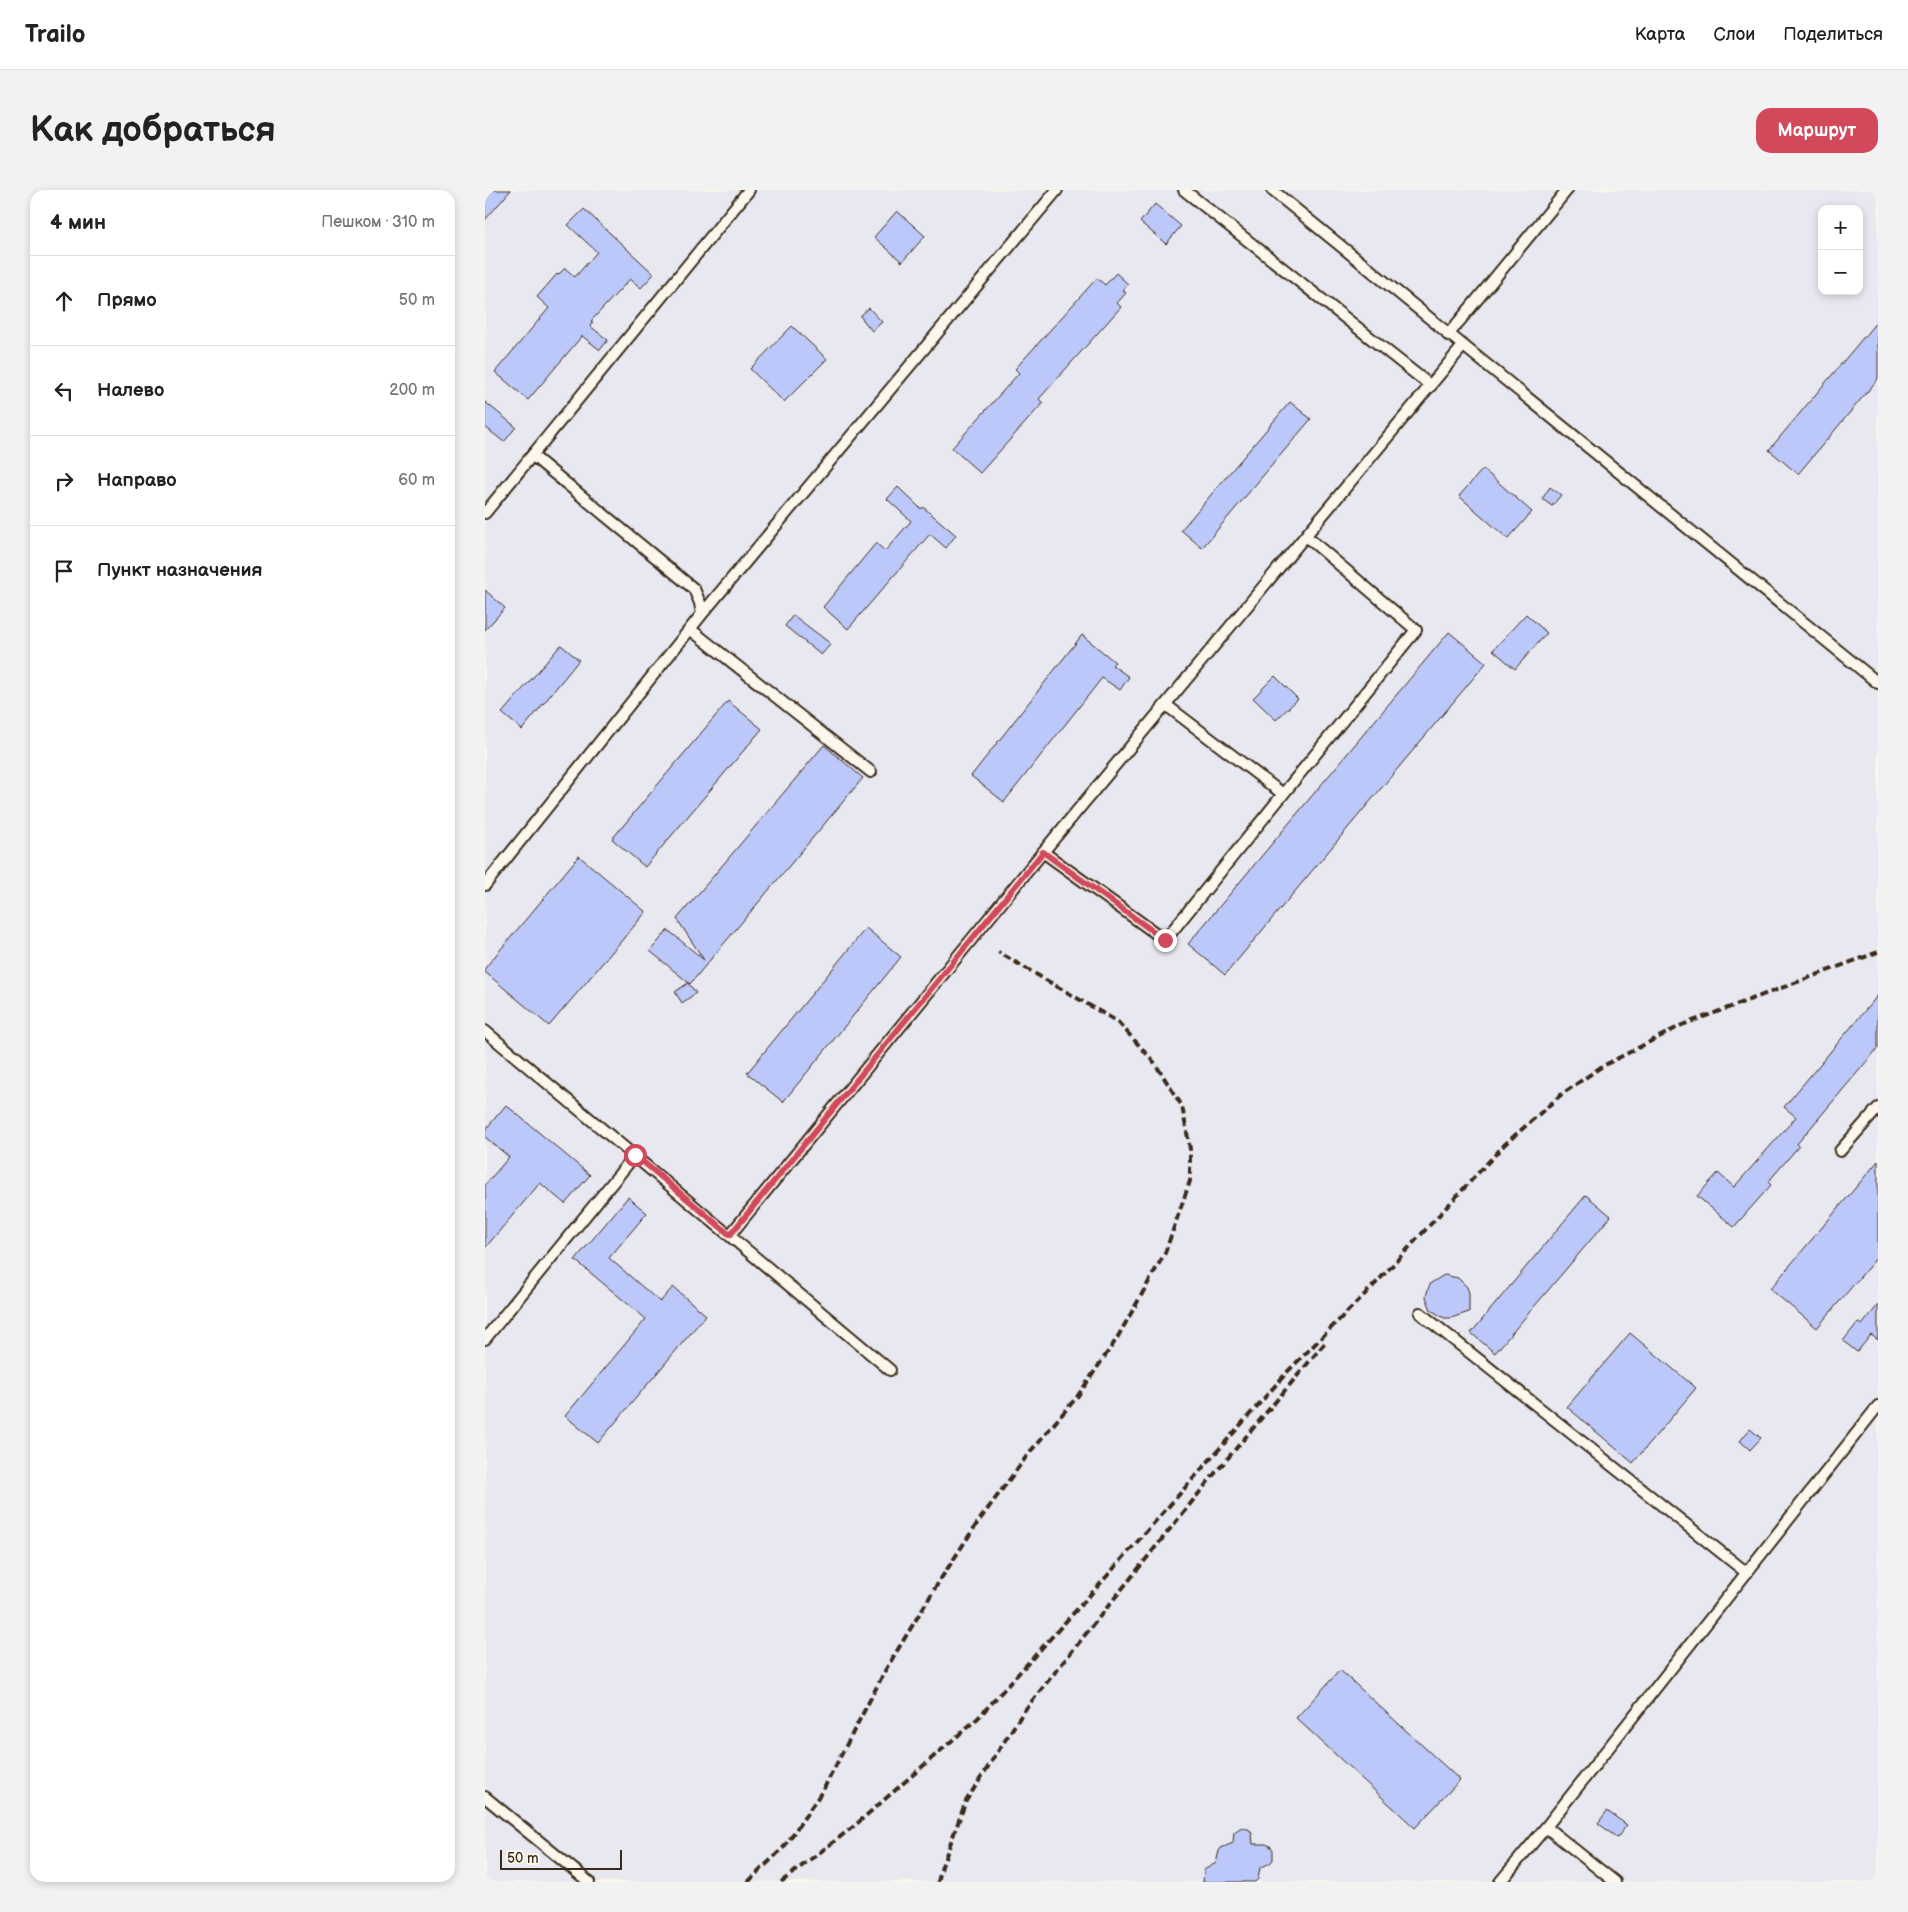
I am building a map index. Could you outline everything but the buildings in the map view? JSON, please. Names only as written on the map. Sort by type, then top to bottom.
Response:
[{"type":"lane","points":[[485,513],[749,190]]},
{"type":"lane","points":[[485,886],[690,629],[1057,190]]},
{"type":"lane","points":[[1184,190],[1431,386]]},
{"type":"lane","points":[[1272,190],[1448,335],[1878,682]]},
{"type":"lane","points":[[1448,335],[1567,190]]},
{"type":"lane","points":[[730,1235],[1043,852],[1307,537],[1463,346]]},
{"type":"lane","points":[[533,456],[693,589],[703,614]]},
{"type":"lane","points":[[1043,852],[1165,940],[1416,630],[1307,537]]},
{"type":"lane","points":[[690,629],[871,772]]},
{"type":"lane","points":[[1166,705],[1283,794]]},
{"type":"lane","points":[[485,1031],[890,1370]]},
{"type":"lane","points":[[1841,1151],[1878,1108]]},
{"type":"lane","points":[[485,1339],[635,1155]]},
{"type":"lane","points":[[1420,1313],[1747,1573]]},
{"type":"lane","points":[[1499,1882],[1546,1827],[1878,1406]]},
{"type":"lane","points":[[485,1797],[589,1882]]},
{"type":"lane","points":[[1546,1827],[1615,1882]]},
{"type":"shaded area","points":[[485,190],[1878,190],[1878,1882],[485,1882]]},
{"type":"railway","points":[[748,1882],[784,1847],[823,1790],[886,1669],[978,1522],[1029,1453],[1077,1397],[1116,1340],[1165,1253],[1190,1181],[1190,1149],[1182,1106],[1154,1062],[1118,1022],[998,952]]},
{"type":"railway","points":[[781,1882],[853,1827],[978,1718],[1100,1584],[1289,1370],[1377,1282],[1505,1144],[1562,1094],[1601,1067],[1682,1025],[1878,952]]},
{"type":"railway","points":[[938,1882],[966,1801],[1024,1711],[1211,1478],[1325,1343]]},
{"type":"route","points":[[635,1155],[730,1235],[1043,852],[1165,940]]}]
